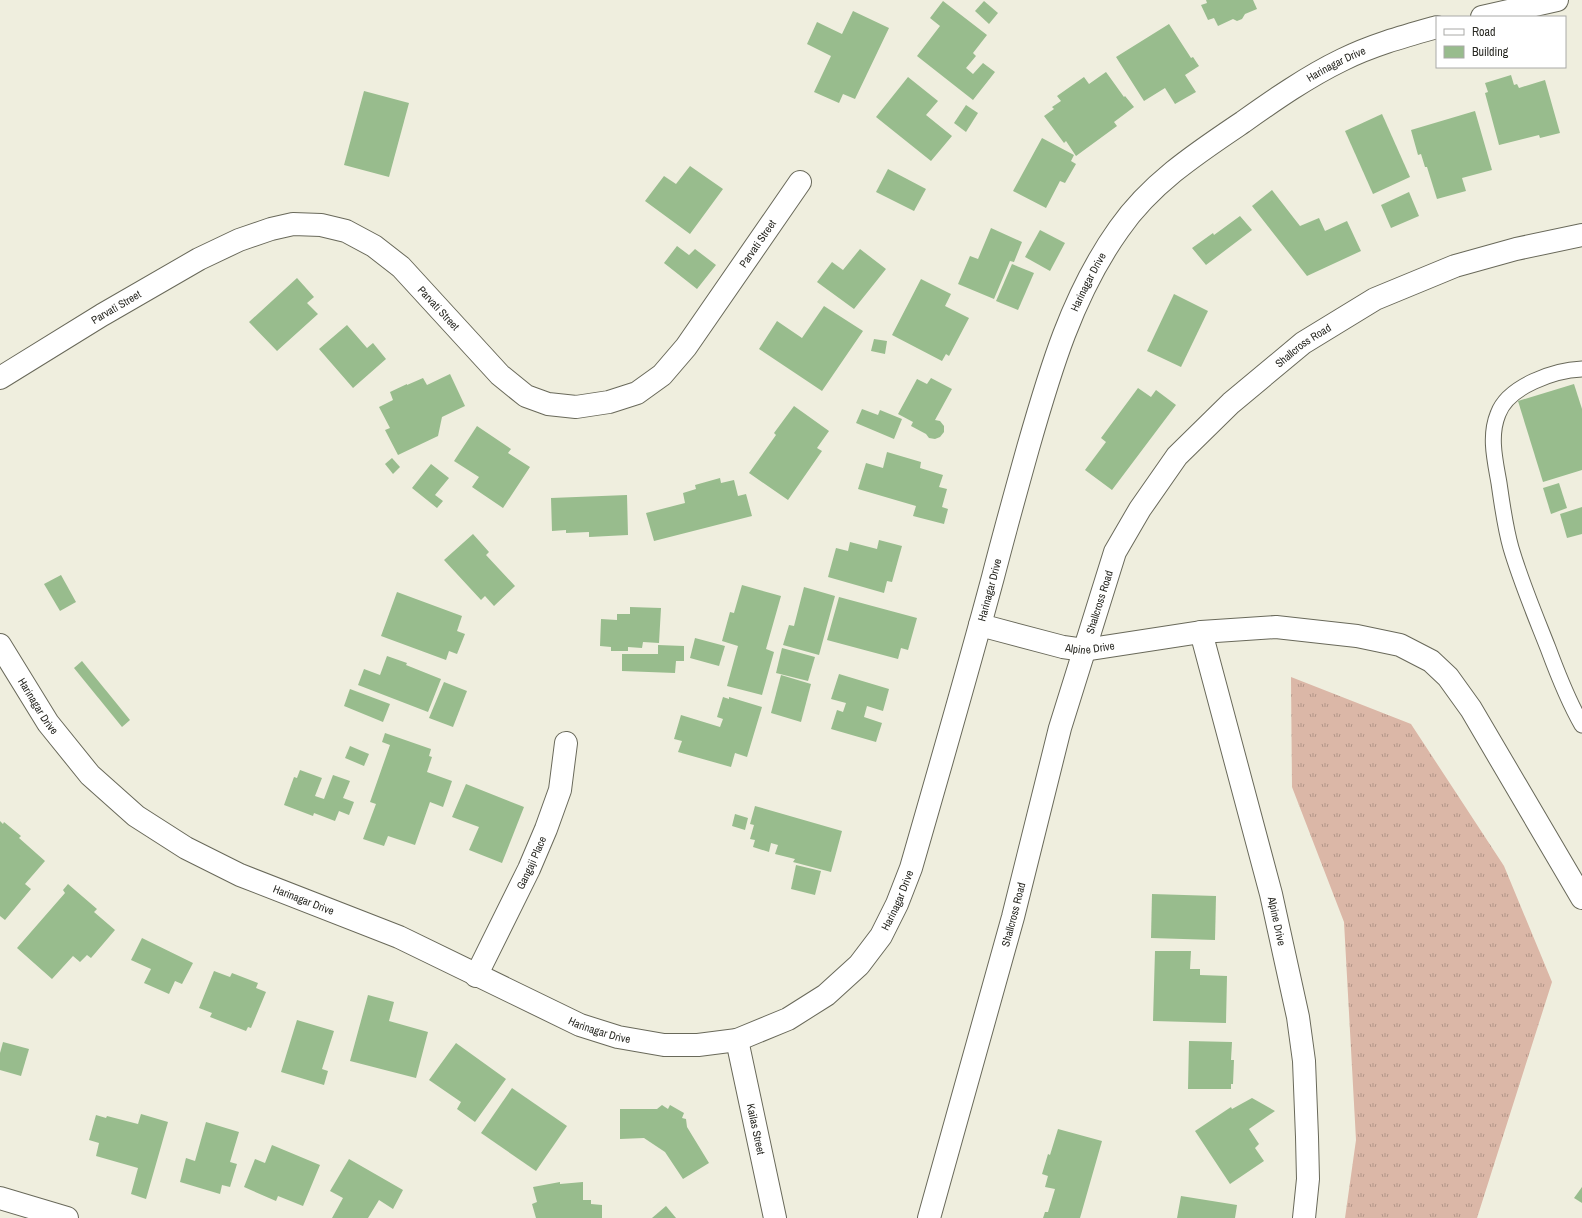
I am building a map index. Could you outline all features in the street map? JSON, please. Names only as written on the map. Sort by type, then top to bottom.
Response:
[{"type":"street","points":[[1486,16],[1557,0]]},
{"type":"street","name":"Harinagar Drive","points":[[0,645],[48,723],[90,775],[136,816],[186,848],[240,875],[400,937],[476,976],[580,1025],[618,1037],[664,1045],[698,1045],[737,1040],[788,1019],[826,995],[859,965],[880,936],[897,904],[911,868],[1058,347],[1076,302],[1097,261],[1120,226],[1150,192],[1184,162],[1286,92],[1341,60],[1394,40],[1436,27]]},
{"type":"street","name":"Parvati Street","points":[[0,378],[199,259],[239,240],[271,229],[293,224],[321,225],[346,231],[374,246],[401,267],[500,375],[526,396],[548,404],[576,408],[609,402],[637,393],[662,375],[686,347],[800,182]]},
{"type":"street","name":"Shallcross Road","points":[[929,1218],[1013,917],[1060,728],[1115,552],[1140,509],[1176,456],[1231,403],[1297,348],[1375,299],[1455,266],[1516,249],[1582,236]]},
{"type":"street","name":"Alpine Drive","points":[[980,625],[1063,647],[1084,650],[1201,632],[1276,627],[1357,636],[1400,645],[1431,662],[1448,677],[1471,709],[1582,898]]},
{"type":"street","name":"Alpine Drive","points":[[1201,632],[1271,894],[1298,1017],[1304,1061],[1308,1138],[1308,1180],[1304,1218]]},
{"type":"street","name":"Gangaji Place","points":[[476,976],[529,869],[546,829],[560,790],[566,743]]},
{"type":"street","name":"Kailas Street","points":[[737,1040],[775,1218]]},
{"type":"street","points":[[0,1198],[67,1218]]},
{"type":"lane","points":[[1582,368],[1567,369],[1523,386],[1506,399],[1498,413],[1493,446],[1503,511],[1511,548],[1567,698],[1582,726]]},
{"type":"green space","points":[[1291,677],[1411,724],[1504,866],[1552,982],[1477,1218],[1345,1218],[1356,1140],[1344,922],[1292,787]]},
{"type":"building","points":[[1206,0],[1253,0],[1257,9],[1245,14],[1242,19],[1237,21],[1233,19],[1218,26],[1214,18],[1208,20],[1201,5],[1207,3]]},
{"type":"building","points":[[943,1],[987,35],[973,53],[976,56],[966,68],[973,74],[983,63],[995,72],[973,100],[917,56],[940,26],[930,18]]},
{"type":"building","points":[[984,1],[998,13],[989,24],[975,11]]},
{"type":"building","points":[[853,11],[889,28],[855,99],[843,94],[839,103],[814,92],[831,56],[807,44],[817,22],[842,34]]},
{"type":"building","points":[[1169,24],[1191,58],[1193,57],[1199,66],[1185,75],[1196,92],[1175,104],[1165,88],[1144,101],[1116,57]]},
{"type":"building","points":[[1106,72],[1124,97],[1125,96],[1134,107],[1114,122],[1117,126],[1076,156],[1066,141],[1064,143],[1044,116],[1054,109],[1052,107],[1061,101],[1057,96],[1084,77],[1089,84]]},
{"type":"building","points":[[1511,75],[1514,85],[1517,84],[1519,88],[1545,80],[1560,133],[1540,138],[1539,135],[1499,145],[1485,93],[1488,92],[1485,83]]},
{"type":"building","points":[[908,77],[938,101],[926,115],[952,136],[931,161],[876,117]]},
{"type":"building","points":[[364,91],[409,103],[389,177],[344,165]]},
{"type":"building","points":[[966,105],[978,113],[966,132],[954,123]]},
{"type":"building","points":[[1475,111],[1492,170],[1462,178],[1466,191],[1437,199],[1427,167],[1425,167],[1421,154],[1418,155],[1411,130]]},
{"type":"building","points":[[1382,114],[1410,177],[1373,194],[1345,131]]},
{"type":"building","points":[[1042,138],[1074,155],[1071,161],[1076,164],[1065,183],[1060,181],[1046,208],[1013,191]]},
{"type":"building","points":[[690,166],[723,189],[690,234],[645,201],[664,176],[676,184]]},
{"type":"building","points":[[888,169],[926,189],[914,211],[876,192]]},
{"type":"building","points":[[1272,190],[1300,226],[1319,218],[1325,231],[1347,221],[1361,251],[1307,276],[1252,206]]},
{"type":"building","points":[[1409,192],[1419,216],[1391,228],[1381,205]]},
{"type":"building","points":[[1240,216],[1252,230],[1206,265],[1192,248],[1213,233],[1214,235]]},
{"type":"building","points":[[991,228],[1022,242],[1014,262],[1010,261],[994,299],[958,284],[970,256],[978,259]]},
{"type":"building","points":[[1040,230],[1065,243],[1050,271],[1025,257]]},
{"type":"building","points":[[677,246],[689,255],[695,249],[716,265],[697,289],[664,263]]},
{"type":"building","points":[[860,249],[886,269],[854,309],[817,282],[832,262],[843,270]]},
{"type":"building","points":[[1012,264],[1034,273],[1018,310],[996,301]]},
{"type":"building","points":[[297,278],[314,297],[307,303],[318,314],[277,351],[249,322]]},
{"type":"building","points":[[921,279],[951,294],[945,306],[969,318],[949,356],[946,354],[942,361],[892,335]]},
{"type":"building","points":[[1174,294],[1208,311],[1181,367],[1147,351]]},
{"type":"building","points":[[824,306],[863,331],[822,391],[759,349],[777,321],[802,338]]},
{"type":"building","points":[[347,325],[367,348],[373,343],[386,359],[353,388],[319,349]]},
{"type":"building","points":[[874,339],[887,341],[885,354],[871,351]]},
{"type":"building","points":[[450,374],[465,406],[442,417],[438,436],[398,455],[385,430],[390,428],[379,407],[393,400],[390,392],[407,384],[423,378],[427,385]]},
{"type":"building","points":[[931,378],[952,389],[935,420],[940,421],[944,426],[944,432],[940,437],[935,439],[929,438],[926,434],[911,426],[913,422],[898,414],[917,379],[927,384]]},
{"type":"building","points":[[1574,384],[1582,409],[1582,470],[1543,482],[1518,401]]},
{"type":"building","points":[[1138,388],[1151,397],[1156,390],[1176,405],[1112,490],[1085,470],[1106,442],[1101,438]]},
{"type":"building","points":[[794,406],[829,431],[817,448],[822,451],[788,500],[749,473],[776,435],[774,433]]},
{"type":"building","points":[[862,409],[878,415],[880,410],[902,419],[894,439],[856,423]]},
{"type":"building","points":[[477,426],[511,449],[508,453],[530,467],[503,508],[472,487],[479,477],[454,461]]},
{"type":"building","points":[[887,452],[921,462],[920,468],[943,475],[939,487],[947,489],[942,507],[948,509],[944,524],[913,516],[916,506],[858,489],[866,463],[883,468]]},
{"type":"building","points":[[392,458],[400,467],[393,474],[385,464]]},
{"type":"building","points":[[431,464],[449,478],[435,495],[443,501],[437,508],[412,488]]},
{"type":"building","points":[[720,478],[721,483],[734,480],[738,496],[746,494],[752,516],[654,541],[646,513],[685,503],[683,493],[696,489],[695,485]]},
{"type":"building","points":[[1559,483],[1567,508],[1551,514],[1543,488]]},
{"type":"building","points":[[627,495],[628,535],[589,537],[589,532],[566,533],[566,530],[552,531],[551,498]]},
{"type":"building","points":[[1582,507],[1582,534],[1567,538],[1560,514]]},
{"type":"building","points":[[473,534],[489,552],[486,555],[515,586],[494,606],[485,596],[481,600],[444,560]]},
{"type":"building","points":[[879,540],[902,546],[892,582],[887,581],[884,593],[828,577],[836,548],[848,551],[850,542],[877,549]]},
{"type":"building","points":[[61,575],[76,602],[60,611],[44,584]]},
{"type":"building","points":[[742,585],[781,596],[766,649],[774,652],[762,695],[727,686],[738,646],[722,641],[730,612],[734,613]]},
{"type":"building","points":[[804,587],[835,596],[819,655],[783,645],[789,625],[794,626]]},
{"type":"building","points":[[397,592],[462,616],[457,631],[465,634],[457,654],[449,651],[446,660],[381,636]]},
{"type":"building","points":[[839,597],[917,618],[908,650],[901,648],[898,659],[827,640]]},
{"type":"building","points":[[630,607],[661,608],[659,643],[643,642],[642,648],[628,647],[628,651],[611,651],[611,647],[600,646],[601,619],[617,620],[617,614],[630,614]]},
{"type":"building","points":[[695,638],[725,646],[719,666],[690,658]]},
{"type":"building","points":[[658,645],[684,646],[684,661],[676,661],[675,673],[622,671],[622,654],[658,654]]},
{"type":"building","points":[[782,648],[815,657],[808,681],[776,673]]},
{"type":"building","points":[[387,656],[407,663],[406,665],[441,679],[428,712],[358,685],[364,669],[380,675]]},
{"type":"building","points":[[82,661],[130,720],[122,727],[74,668]]},
{"type":"building","points":[[839,674],[889,689],[883,711],[867,706],[864,717],[882,723],[876,742],[831,729],[837,710],[843,712],[846,703],[831,699]]},
{"type":"building","points":[[781,675],[811,684],[801,722],[771,713]]},
{"type":"building","points":[[444,682],[467,691],[453,727],[429,718]]},
{"type":"building","points":[[350,689],[390,704],[383,722],[344,706]]},
{"type":"building","points":[[723,697],[729,699],[729,697],[762,707],[747,757],[735,753],[731,767],[678,752],[682,741],[674,739],[681,715],[720,727],[723,719],[717,717]]},
{"type":"building","points":[[385,733],[431,749],[429,756],[432,757],[427,772],[452,781],[443,807],[430,802],[415,845],[388,836],[384,846],[363,839],[376,804],[370,802],[390,745],[382,742]]},
{"type":"building","points":[[350,746],[369,754],[364,766],[345,758]]},
{"type":"building","points":[[300,770],[322,778],[315,796],[324,799],[333,775],[350,781],[343,798],[354,802],[349,815],[339,811],[335,821],[314,813],[313,816],[284,805],[294,777],[297,778]]},
{"type":"building","points":[[466,784],[524,807],[502,863],[469,850],[479,827],[452,817]]},
{"type":"building","points":[[755,806],[842,831],[831,872],[793,862],[795,859],[775,854],[778,845],[771,843],[769,852],[753,847],[755,840],[750,839],[754,825],[750,824]]},
{"type":"building","points":[[735,814],[748,818],[745,830],[732,826]]},
{"type":"building","points":[[0,821],[3,824],[4,822],[21,836],[19,838],[45,861],[25,884],[31,889],[5,920],[0,916]]},
{"type":"building","points":[[796,865],[821,871],[815,895],[791,889]]},
{"type":"building","points":[[68,884],[97,909],[94,912],[115,930],[91,958],[87,955],[80,962],[73,956],[52,979],[17,948],[65,893],[63,890]]},
{"type":"building","points":[[1152,894],[1216,896],[1215,940],[1151,938]]},
{"type":"building","points":[[142,938],[193,963],[182,984],[175,981],[169,994],[144,983],[151,969],[131,960]]},
{"type":"building","points":[[1155,951],[1191,951],[1190,969],[1200,969],[1200,975],[1227,976],[1226,1023],[1153,1021]]},
{"type":"building","points":[[214,971],[230,977],[232,973],[258,983],[256,988],[266,992],[251,1028],[248,1027],[246,1031],[210,1017],[212,1013],[199,1008]]},
{"type":"building","points":[[368,995],[394,1002],[389,1021],[428,1032],[416,1078],[350,1061]]},
{"type":"building","points":[[297,1020],[334,1031],[322,1069],[328,1071],[324,1085],[281,1072]]},
{"type":"building","points":[[1189,1041],[1232,1042],[1231,1060],[1234,1060],[1233,1084],[1231,1084],[1231,1089],[1188,1089]]},
{"type":"building","points":[[3,1042],[29,1049],[21,1076],[0,1070],[0,1053]]},
{"type":"building","points":[[456,1043],[506,1079],[475,1122],[457,1109],[461,1102],[429,1080]]},
{"type":"building","points":[[512,1088],[567,1126],[536,1171],[481,1133]]},
{"type":"building","points":[[1252,1098],[1275,1111],[1249,1129],[1259,1144],[1255,1148],[1264,1161],[1230,1184],[1195,1131],[1231,1107],[1232,1109]]},
{"type":"building","points":[[662,1105],[668,1109],[670,1105],[684,1113],[682,1118],[686,1119],[687,1127],[709,1163],[683,1179],[665,1152],[644,1138],[620,1139],[620,1109],[657,1109]]},
{"type":"building","points":[[141,1114],[168,1122],[146,1199],[131,1194],[138,1168],[96,1156],[99,1143],[89,1140],[96,1115],[106,1118],[107,1116],[138,1124]]},
{"type":"building","points":[[206,1122],[239,1132],[230,1162],[237,1164],[230,1187],[222,1185],[220,1194],[180,1182],[186,1158],[195,1161]]},
{"type":"building","points":[[1058,1129],[1102,1141],[1080,1218],[1043,1218],[1045,1212],[1048,1212],[1055,1189],[1045,1187],[1048,1176],[1042,1174]]},
{"type":"building","points":[[272,1145],[320,1165],[303,1206],[278,1196],[276,1201],[244,1187],[255,1159],[265,1163]]},
{"type":"building","points":[[349,1159],[403,1190],[393,1209],[379,1200],[368,1218],[332,1218],[343,1198],[330,1191]]},
{"type":"building","points":[[560,1182],[560,1184],[583,1182],[583,1200],[591,1200],[591,1204],[602,1205],[602,1218],[536,1218],[532,1204],[537,1202],[533,1187]]},
{"type":"building","points":[[1582,1187],[1582,1203],[1574,1198]]},
{"type":"building","points":[[1181,1196],[1237,1205],[1235,1218],[1177,1218]]},
{"type":"building","points":[[666,1206],[676,1218],[652,1218]]}]
